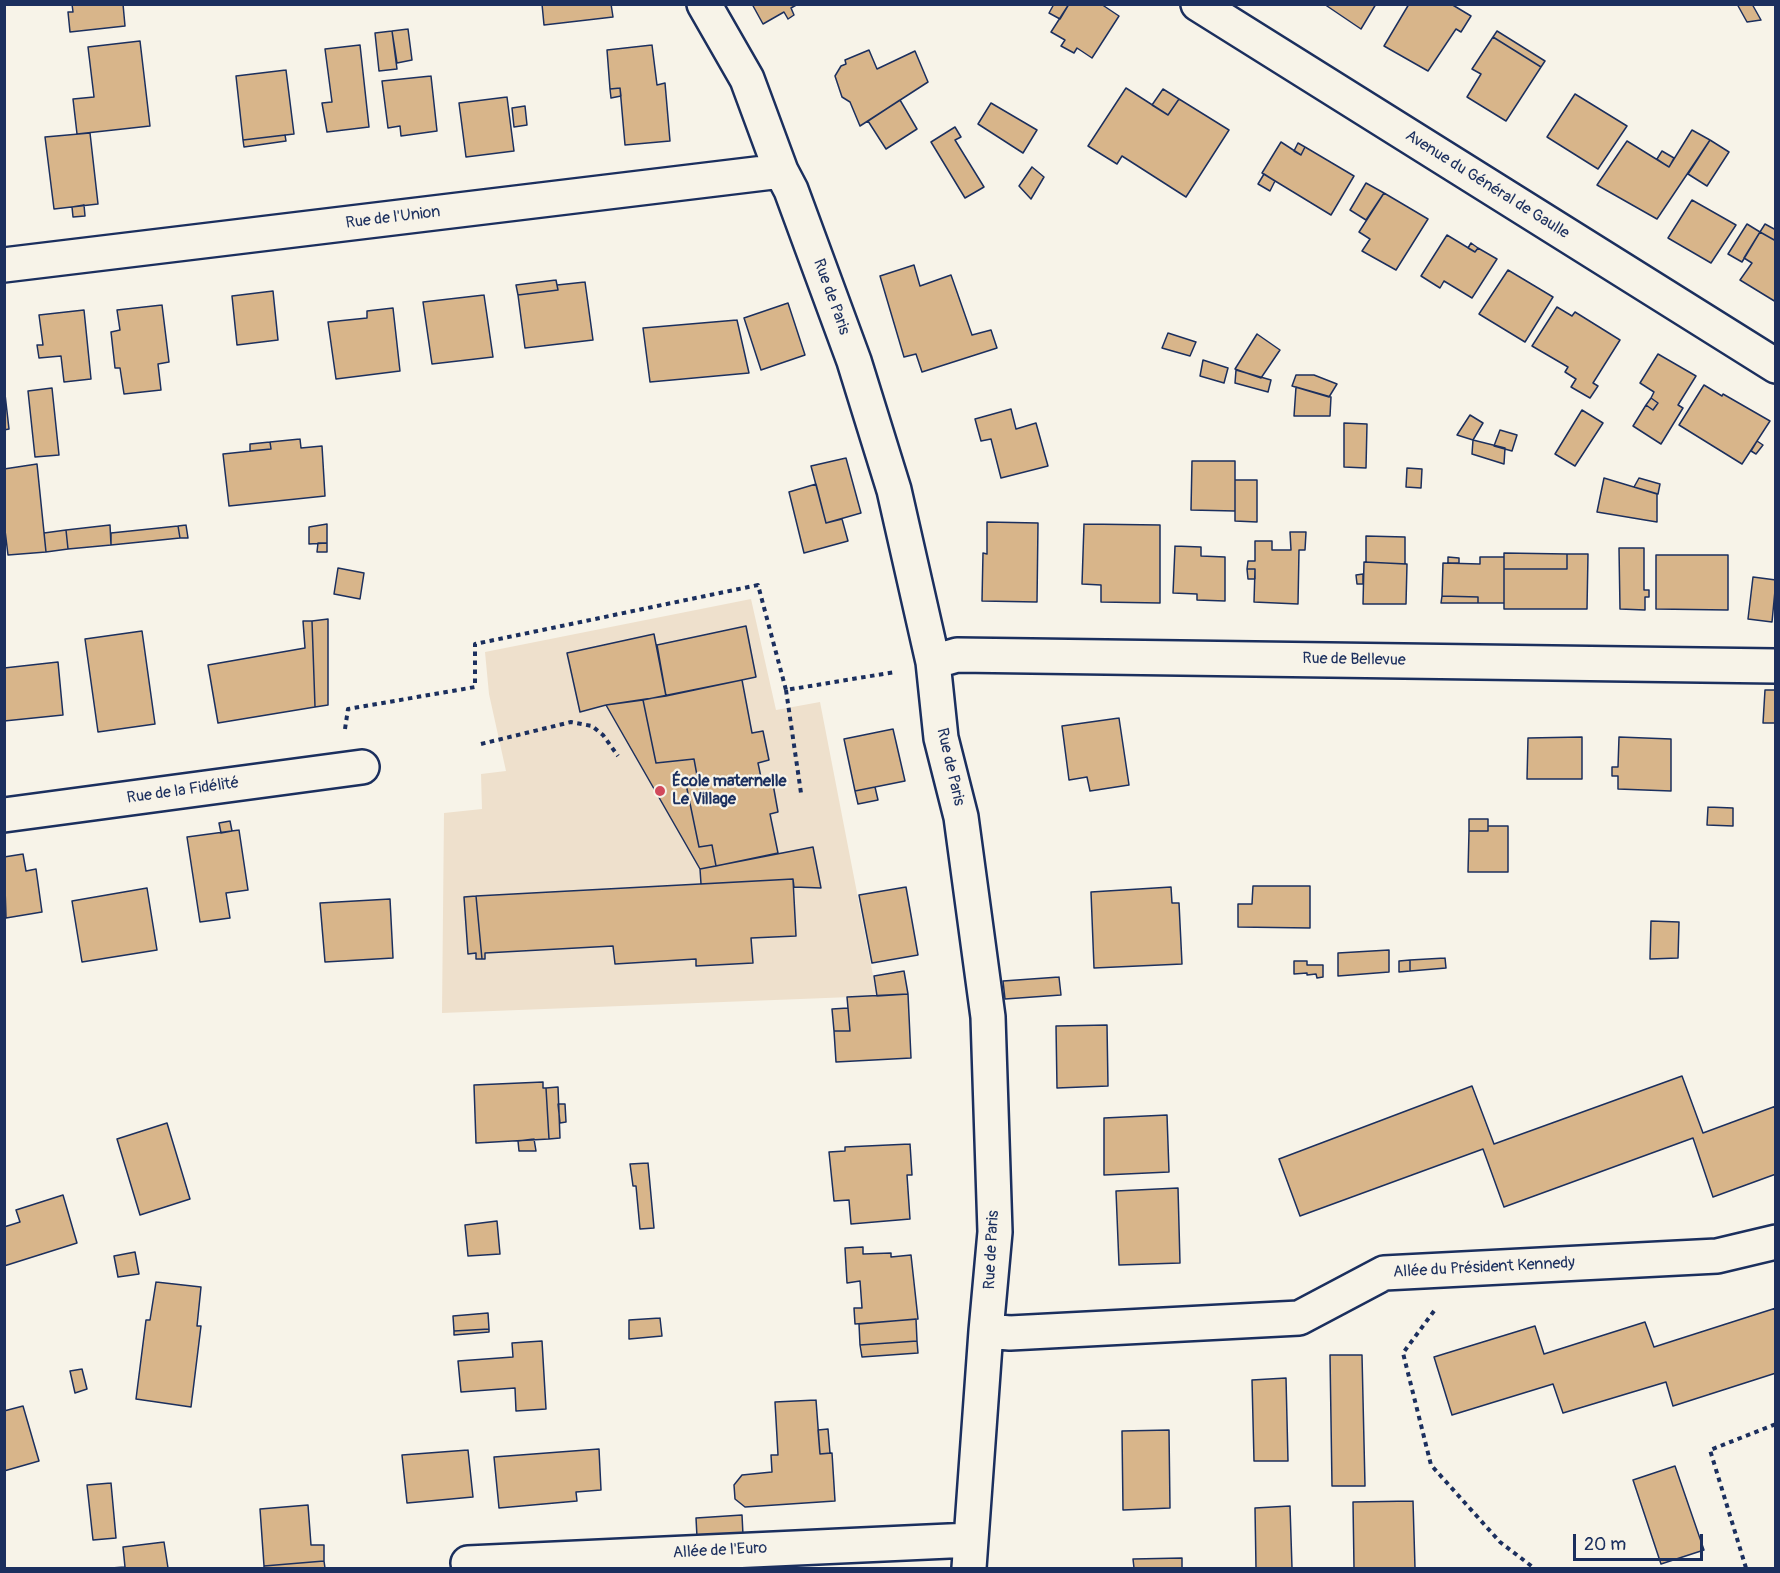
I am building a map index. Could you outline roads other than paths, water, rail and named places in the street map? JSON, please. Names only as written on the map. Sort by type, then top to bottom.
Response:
[{"type":"street","name":"Rue de Paris","points":[[705,4],[747,79],[854,361],[894,490],[933,662],[941,738],[962,817],[988,1017],[996,1232],[986,1331],[970,1554]]},
{"type":"street","name":"Avenue du Général de Gaulle","points":[[1198,4],[1776,366]]},
{"type":"street","name":"Rue de l'Union","points":[[5,256],[781,171]]},
{"type":"street","name":"Rue de Bellevue","points":[[933,662],[957,655],[1776,666]]},
{"type":"street","name":"Rue de la Fidélité","points":[[4,815],[349,769]]},
{"type":"street","name":"Allée du Président Kennedy","points":[[986,1331],[1010,1333],[1299,1318],[1384,1273],[1718,1256],[1776,1242]]},
{"type":"street","name":"Allée de l'Euro","points":[[468,1563],[970,1554]]},
{"type":"place","name":"École maternelle Le Village","points":[[660,791]]}]
